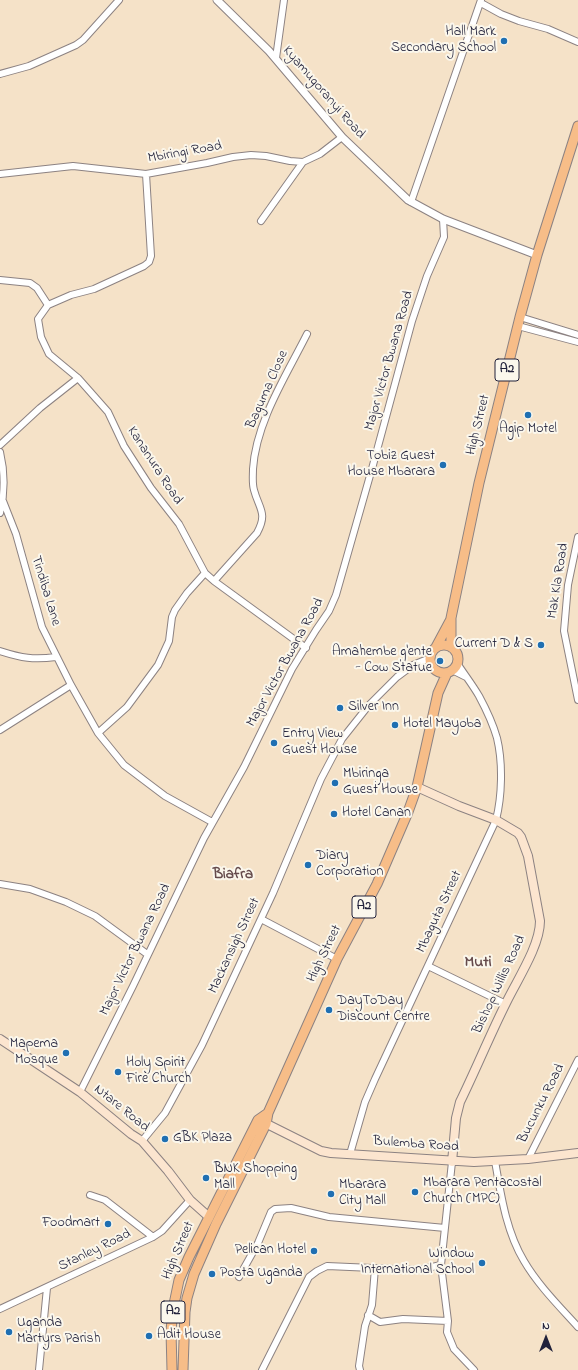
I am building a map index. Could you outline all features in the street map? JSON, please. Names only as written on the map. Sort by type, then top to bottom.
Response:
[{"type":"main road","name":"High Street","points":[[451,647],[451,618],[479,483],[519,322],[578,126]]},
{"type":"main road","name":"High Street","points":[[436,647],[451,618]]},
{"type":"main road","points":[[436,647],[441,645],[451,647]]},
{"type":"main road","name":"A2","points":[[434,669],[430,664],[430,658],[431,652],[436,647]]},
{"type":"main road","name":"A2","points":[[451,647],[457,654],[452,668]]},
{"type":"main road","name":"High Street","points":[[172,1370],[171,1331],[179,1280],[209,1217],[268,1113],[337,959],[377,884],[408,812],[417,787],[438,693],[452,668]]},
{"type":"main road","points":[[434,669],[441,673],[452,668]]},
{"type":"main road","name":"High Street","points":[[434,669],[438,693]]},
{"type":"main road","name":"Bishop Willis Road","points":[[417,787],[459,806],[496,820],[513,829],[521,837],[525,845],[540,921],[539,931],[532,950],[460,1102],[456,1118],[452,1162]]},
{"type":"main road","name":"Ntare Road","points":[[0,1039],[80,1092],[131,1134],[142,1141],[168,1171],[190,1200],[209,1217]]},
{"type":"main road","name":"High Street","points":[[183,1370],[184,1327],[187,1298],[198,1262],[246,1164],[262,1122]]},
{"type":"main road","name":"Bulemba Road","points":[[262,1122],[321,1150],[331,1153],[390,1156],[452,1162],[495,1162],[577,1154]]},
{"type":"main road","points":[[189,1257],[198,1262]]},
{"type":"street","points":[[0,74],[29,66],[76,45],[83,40],[119,0]]},
{"type":"street","name":"Kyamugoranyi Road","points":[[217,0],[276,58],[342,137],[410,202],[443,219],[538,255]]},
{"type":"street","points":[[276,58],[284,0]]},
{"type":"street","points":[[410,202],[481,2],[501,14],[548,29],[578,42]]},
{"type":"street","points":[[261,221],[303,162],[320,154],[342,137]]},
{"type":"street","name":"Mbiringi Road","points":[[0,174],[73,166],[146,174],[245,156],[266,156],[303,162]]},
{"type":"street","points":[[0,280],[30,283],[36,288],[48,305],[71,295],[94,289],[144,266],[149,262],[151,256],[146,174]]},
{"type":"street","name":"Major Victor Bwana Road","points":[[80,1092],[212,822],[244,767],[292,669],[329,611],[338,588],[373,466],[412,321],[425,283],[444,237],[443,219]]},
{"type":"street","name":"Kananura Road","points":[[48,305],[38,319],[41,337],[49,354],[78,378],[108,412],[124,446],[151,488],[178,524],[205,573],[306,648]]},
{"type":"street","points":[[519,322],[578,335]]},
{"type":"street","points":[[519,322],[578,342]]},
{"type":"street","name":"Baguma Close","points":[[214,581],[257,533],[262,524],[263,514],[254,491],[252,480],[253,463],[259,435],[268,410],[307,334]]},
{"type":"street","points":[[0,445],[40,408],[78,378]]},
{"type":"street","points":[[0,452],[5,482],[0,513]]},
{"type":"street","name":"Tindiba Lane","points":[[3,501],[16,534],[42,627],[56,657],[98,733],[124,765],[165,796],[212,822]]},
{"type":"street","name":"Mak Kla Road","points":[[578,537],[568,585],[564,631],[578,700]]},
{"type":"street","points":[[98,733],[127,707],[158,665],[169,641],[172,617],[175,610],[187,593],[205,573]]},
{"type":"street","points":[[0,650],[26,658],[39,659],[56,657]]},
{"type":"street","name":"Mackansigh Street","points":[[142,1141],[165,1113],[202,1045],[261,919],[322,779],[342,739],[369,705],[397,677],[413,665],[430,658]]},
{"type":"street","points":[[413,665],[434,669]]},
{"type":"street","name":"Mbaguta Street","points":[[350,1154],[365,1102],[496,820],[500,789],[499,750],[496,736],[478,695],[466,677],[452,668]]},
{"type":"street","name":"Mbaguta Street","points":[[452,668],[466,677]]},
{"type":"street","points":[[0,730],[71,685]]},
{"type":"street","points":[[0,884],[30,889],[66,902],[95,916],[148,954]]},
{"type":"street","points":[[261,919],[337,959]]},
{"type":"street","points":[[428,966],[506,1004]]},
{"type":"street","name":"Bucunku Road","points":[[528,1159],[578,1060]]},
{"type":"street","points":[[452,1162],[442,1265],[448,1321],[447,1332],[454,1349],[474,1370]]},
{"type":"street","points":[[495,1162],[503,1206],[510,1230],[524,1260],[538,1282],[578,1327]]},
{"type":"street","points":[[90,1195],[105,1200],[153,1237]]},
{"type":"street","name":"Stanley Road","points":[[0,1309],[153,1237],[162,1230],[190,1200]]},
{"type":"street","points":[[239,1277],[258,1243],[271,1212],[275,1209],[291,1208],[329,1217],[445,1228]]},
{"type":"street","points":[[262,1370],[309,1277],[316,1271],[327,1266],[418,1270],[442,1265]]},
{"type":"street","points":[[360,1370],[360,1359],[368,1315],[372,1305],[376,1268]]},
{"type":"street","points":[[39,1370],[46,1288]]},
{"type":"street","points":[[368,1315],[380,1322],[403,1318],[448,1321]]},
{"type":"place","name":"Hall Mark Secondary School","points":[[504,41]]},
{"type":"place","name":"Agip Motel","points":[[528,415]]},
{"type":"place","name":"Tobiz Guest House Mbarara","points":[[443,465]]},
{"type":"place","name":"Current D & S","points":[[541,645]]},
{"type":"place","name":"Amahembe g'ente - Cow Statue","points":[[440,661]]},
{"type":"place","name":"Silver Inn","points":[[340,708]]},
{"type":"place","name":"Hotel Mayoba","points":[[395,725]]},
{"type":"place","name":"Entry View Guest House","points":[[274,743]]},
{"type":"place","name":"Mbiringa Guest House","points":[[335,783]]},
{"type":"place","name":"Hotel Canan","points":[[334,814]]},
{"type":"place","name":"Diary Corporation","points":[[308,865]]},
{"type":"place","name":"DayToDay Discount Centre","points":[[329,1010]]},
{"type":"place","name":"Mapema Mosque","points":[[66,1053]]},
{"type":"place","name":"Holy Spirit Fire Church","points":[[118,1072]]},
{"type":"place","name":"GBK Plaza","points":[[165,1139]]},
{"type":"place","name":"BNK Shopping Mall","points":[[206,1178]]},
{"type":"place","name":"Mbarara Pentacostal Church (MPC)","points":[[415,1192]]},
{"type":"place","name":"Mbarara City Mall","points":[[331,1194]]},
{"type":"place","name":"Foodmart","points":[[108,1224]]},
{"type":"place","name":"Pelican Hotel","points":[[314,1251]]},
{"type":"place","name":"Window International School","points":[[482,1263]]},
{"type":"place","name":"Posta Uganda","points":[[212,1274]]},
{"type":"place","name":"Uganda Martyrs Parish","points":[[9,1332]]},
{"type":"place","name":"Adit House","points":[[149,1336]]},
{"type":"district","name":"Biafra","points":[[233,876]]},
{"type":"district","name":"Muti","points":[[478,963]]}]
